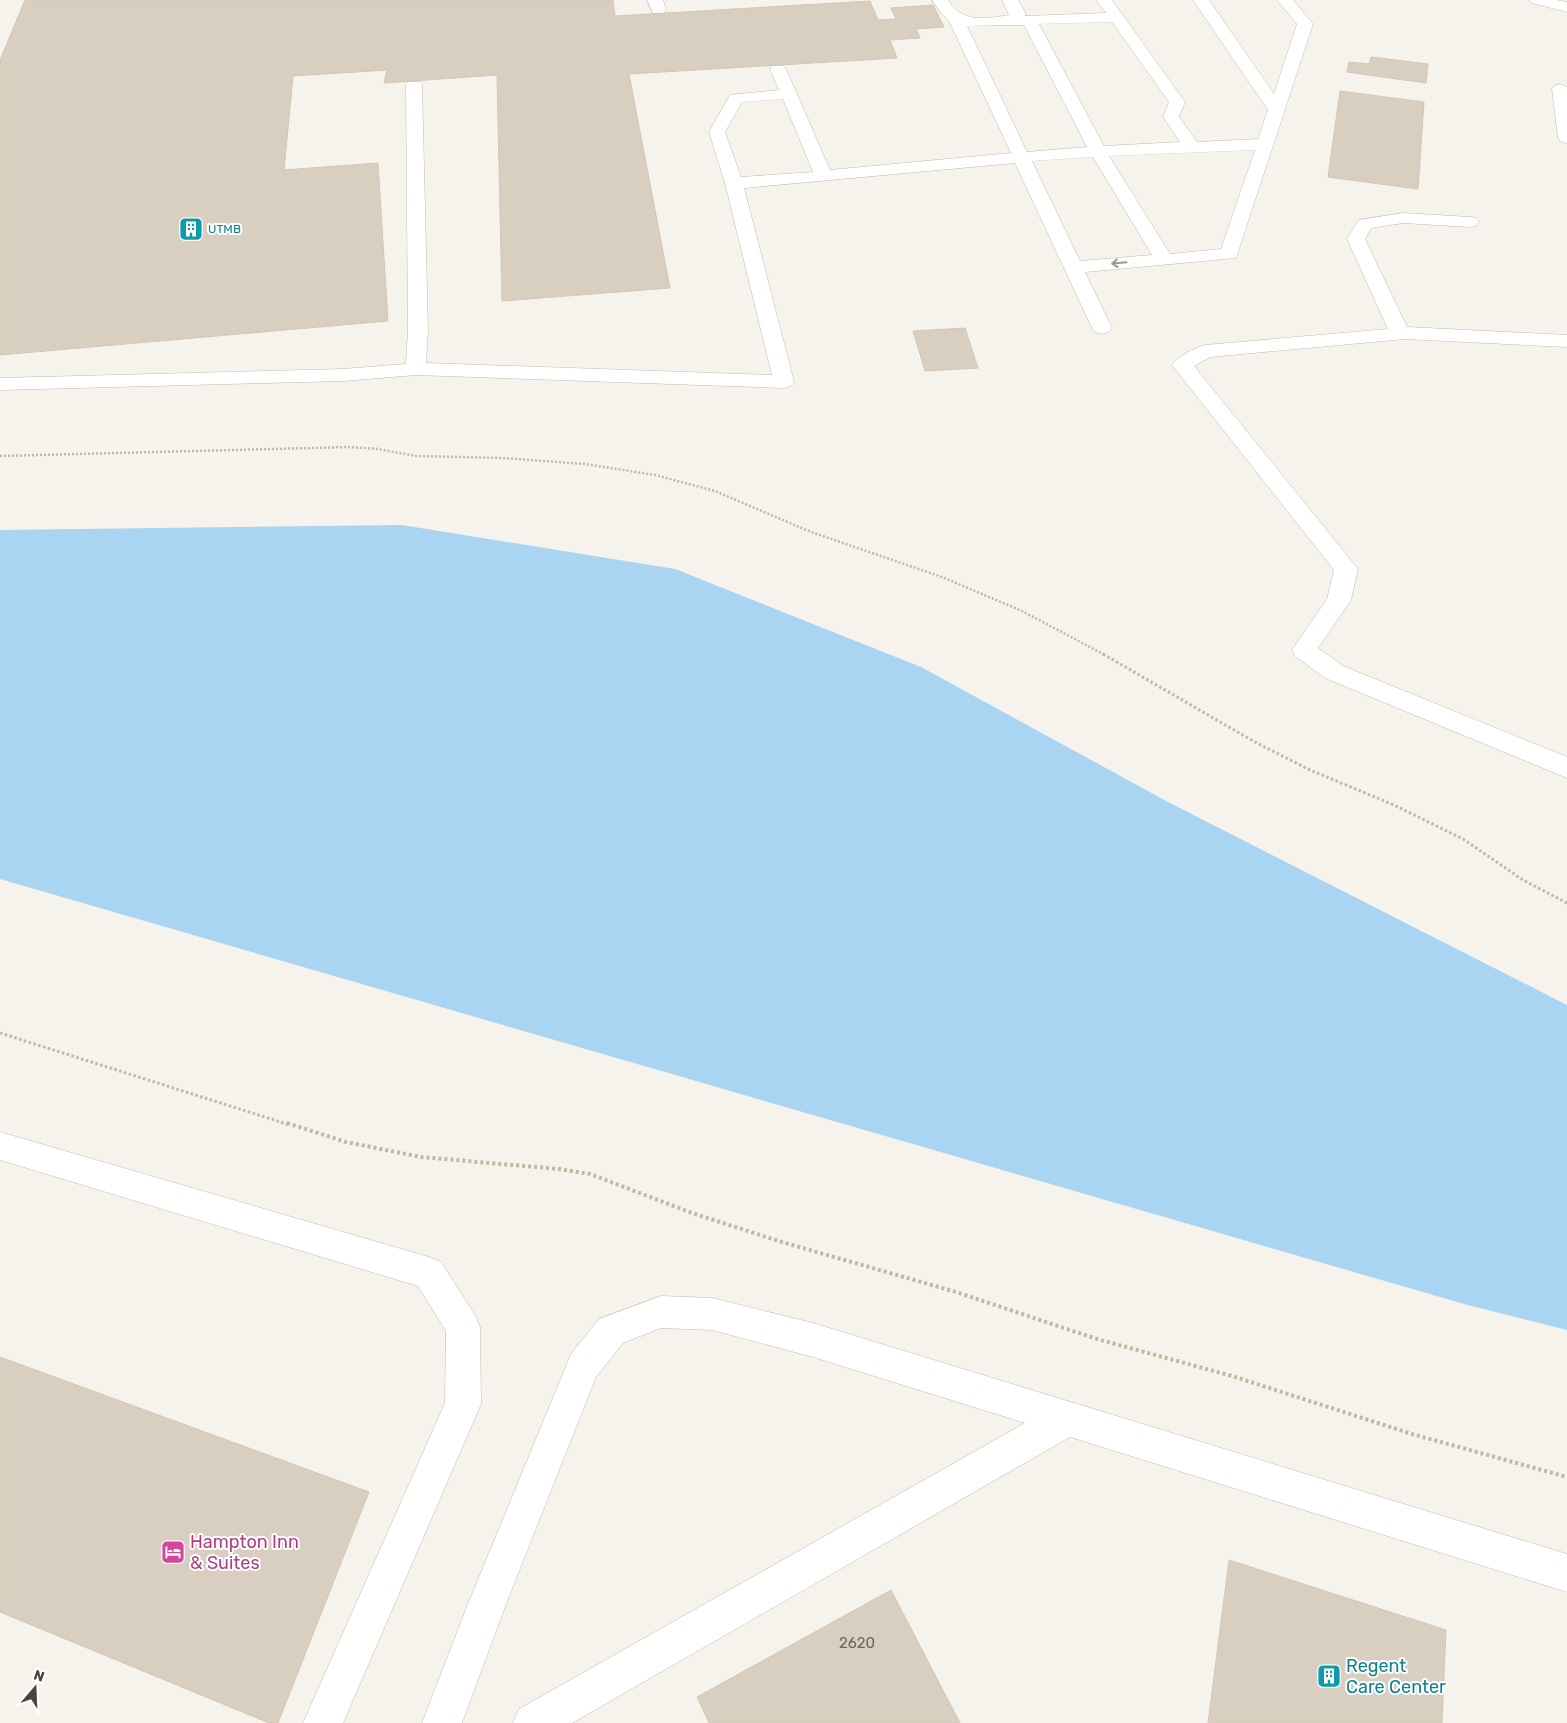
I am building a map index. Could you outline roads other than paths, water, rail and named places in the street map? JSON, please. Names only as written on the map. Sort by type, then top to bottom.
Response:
[{"type":"lane","points":[[940,0],[944,8],[956,19],[1102,328]]},
{"type":"lane","points":[[1007,21],[1017,18],[1017,12],[1010,0]]},
{"type":"lane","points":[[1104,0],[1176,102],[1171,117],[1192,147]]},
{"type":"lane","points":[[1201,0],[1277,110]]},
{"type":"lane","points":[[1074,267],[1229,254],[1305,24],[1285,0]]},
{"type":"lane","points":[[1537,0],[1567,7]]},
{"type":"lane","points":[[956,19],[972,22],[1116,17]]},
{"type":"lane","points":[[1029,20],[1098,152],[1164,260]]},
{"type":"lane","points":[[778,69],[824,176]]},
{"type":"lane","points":[[414,85],[418,331],[416,369]]},
{"type":"lane","points":[[1560,90],[1567,138]]},
{"type":"lane","points":[[0,384],[343,375],[416,369],[784,382],[734,183],[718,132],[736,98],[789,94]]},
{"type":"lane","points":[[734,183],[1056,154],[1265,144]]},
{"type":"lane","points":[[1400,333],[1356,239],[1365,224],[1403,218],[1470,222]]},
{"type":"lane","points":[[1567,341],[1400,333],[1205,351],[1182,366],[1346,569],[1339,600],[1304,650],[1334,672],[1567,768]]},
{"type":"lane","points":[[0,1146],[429,1273],[463,1327],[463,1404],[323,1723]]},
{"type":"lane","points":[[442,1723],[487,1604],[583,1366],[610,1331],[661,1312],[712,1314],[813,1340],[1567,1573]]},
{"type":"lane","points":[[533,1723],[1066,1419]]},
{"type":"water","points":[[402,525],[675,569],[921,667],[1168,802],[1567,1005],[1567,1330],[1464,1304],[0,879],[0,530]]},
{"type":"place","name":"UTMB","points":[[191,229]]},
{"type":"place","name":"Hampton Inn & Suites","points":[[173,1552]]},
{"type":"place","name":"Regent Care Center","points":[[1329,1676]]}]
